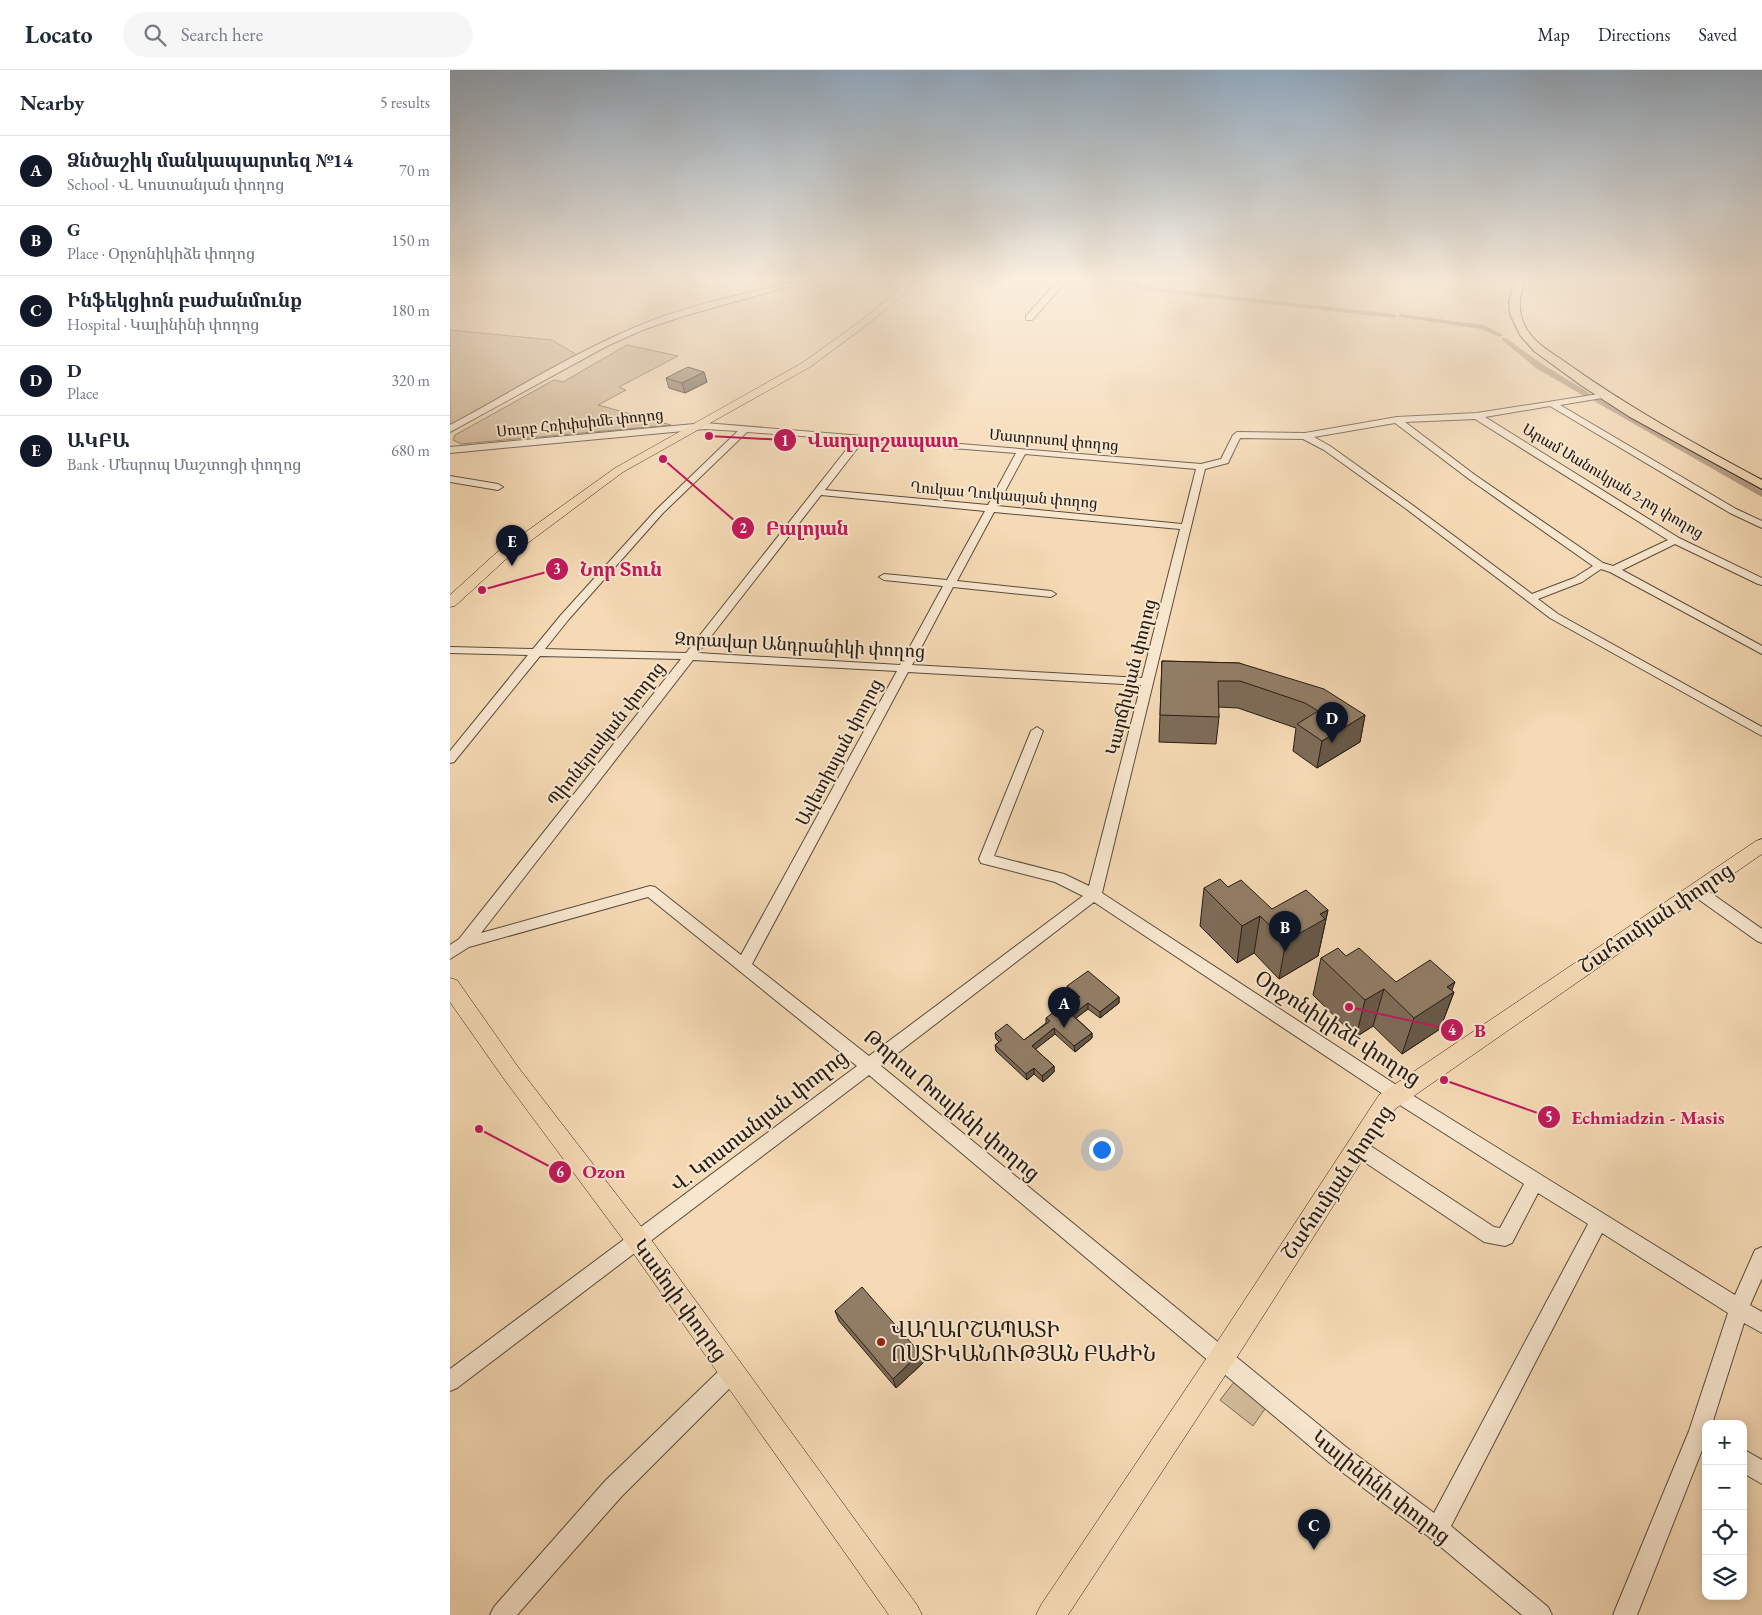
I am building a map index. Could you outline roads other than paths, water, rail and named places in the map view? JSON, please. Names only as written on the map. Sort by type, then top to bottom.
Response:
[{"type":"highway","points":[[1543,351],[1605,395],[1684,443],[1762,485]]},
{"type":"main road","points":[[450,603],[500,557],[619,470],[806,365],[825,351]]},
{"type":"main road","name":"Շահումյան փողոց","points":[[1051,1615],[1221,1359],[1387,1102],[1762,845]]},
{"type":"main road","name":"Կամոյի փողոց","points":[[450,986],[511,1073],[639,1242],[907,1615]]},
{"type":"street","points":[[450,429],[591,351]]},
{"type":"street","points":[[1305,436],[1397,420],[1477,416],[1605,395]]},
{"type":"street","points":[[1552,404],[1733,511],[1762,525]]},
{"type":"street","name":"Արամ Մանուկյան 2-րդ փողոց","points":[[1477,416],[1675,540],[1762,582]]},
{"type":"street","points":[[1397,420],[1472,477],[1599,565],[1614,570],[1762,651]]},
{"type":"street","name":"Մատրոսով փողոց","points":[[694,427],[745,429],[1022,450],[1201,467],[1225,461],[1237,434],[1305,436]]},
{"type":"street","name":"Սուրբ Հռիփսիմե փողոց","points":[[468,448],[694,427]]},
{"type":"street","points":[[450,758],[537,652],[660,511],[745,429]]},
{"type":"street","points":[[1305,436],[1327,448],[1408,506],[1554,616],[1762,732]]},
{"type":"street","name":"Պիոներական փողոց","points":[[450,953],[464,943],[861,438]]},
{"type":"street","points":[[450,445],[468,448]]},
{"type":"street","points":[[450,450],[468,448]]},
{"type":"street","name":"Ավետիսյան փողոց","points":[[744,964],[1022,450]]},
{"type":"street","name":"Կարճիկյան փողոց","points":[[1094,895],[1201,467]]},
{"type":"street","points":[[450,479],[498,487]]},
{"type":"street","name":"Ղուկաս Ղուկասյան փողոց","points":[[819,492],[1187,527]]},
{"type":"street","points":[[1614,570],[1675,540]]},
{"type":"street","points":[[1530,599],[1597,570],[1599,565]]},
{"type":"street","points":[[884,577],[950,582],[1051,594]]},
{"type":"street","name":"Զորավար Անդրանիկի փողոց","points":[[450,650],[688,656],[1148,682]]},
{"type":"street","name":"Օրջոնիկիձե փողոց","points":[[1037,732],[986,859],[1059,878],[1094,895],[1398,1095],[1762,1323]]},
{"type":"street","points":[[1696,890],[1762,937]]},
{"type":"street","name":"Թորոս Ռոսլինի փողոց","points":[[464,943],[650,891],[744,964],[868,1065],[1221,1359]]},
{"type":"street","name":"Վ. Կոստանյան փողոց","points":[[450,1381],[639,1242],[868,1065],[1094,895]]},
{"type":"street","points":[[1358,1147],[1491,1236],[1498,1238],[1505,1238],[1535,1181]]},
{"type":"street","points":[[1438,1529],[1599,1221]]},
{"type":"street","points":[[1706,1420],[1738,1308],[1762,1256]]},
{"type":"street","name":"Կալինինի փողոց","points":[[1221,1359],[1338,1455],[1438,1529],[1540,1615]]},
{"type":"street","points":[[502,1615],[613,1489],[732,1372]]},
{"type":"street","points":[[1625,1615],[1702,1433]]},
{"type":"street","points":[[1747,1463],[1762,1472]]},
{"type":"waterway","points":[[1520,351],[1539,366],[1587,394]]},
{"type":"waterway","points":[[1597,399],[1762,494]]},
{"type":"place","name":"Վաղարշապատ","points":[[709,436]]},
{"type":"place","name":"Բալոյան","points":[[663,459]]},
{"type":"place","name":"ԱԿԲԱ","points":[[512,566]]},
{"type":"place","name":"Նոր Տուն","points":[[482,590]]},
{"type":"place","name":"D","points":[[1332,743]]},
{"type":"place","name":"G","points":[[1285,952]]},
{"type":"place","name":"B","points":[[1349,1007]]},
{"type":"place","name":"Ձնծաշիկ մանկապարտեզ №14","points":[[1064,1028]]},
{"type":"place","name":"Echmiadzin - Masis","points":[[1444,1080]]},
{"type":"place","name":"Ozon","points":[[479,1129]]},
{"type":"place","name":"ՎԱՂԱՐՇԱՊԱՏԻ ՈՍՏԻԿԱՆՈՒԹՅԱՆ ԲԱԺԻՆ","points":[[881,1342]]},
{"type":"place","name":"Ինֆեկցիոն բաժանմունք","points":[[1314,1550]]}]
